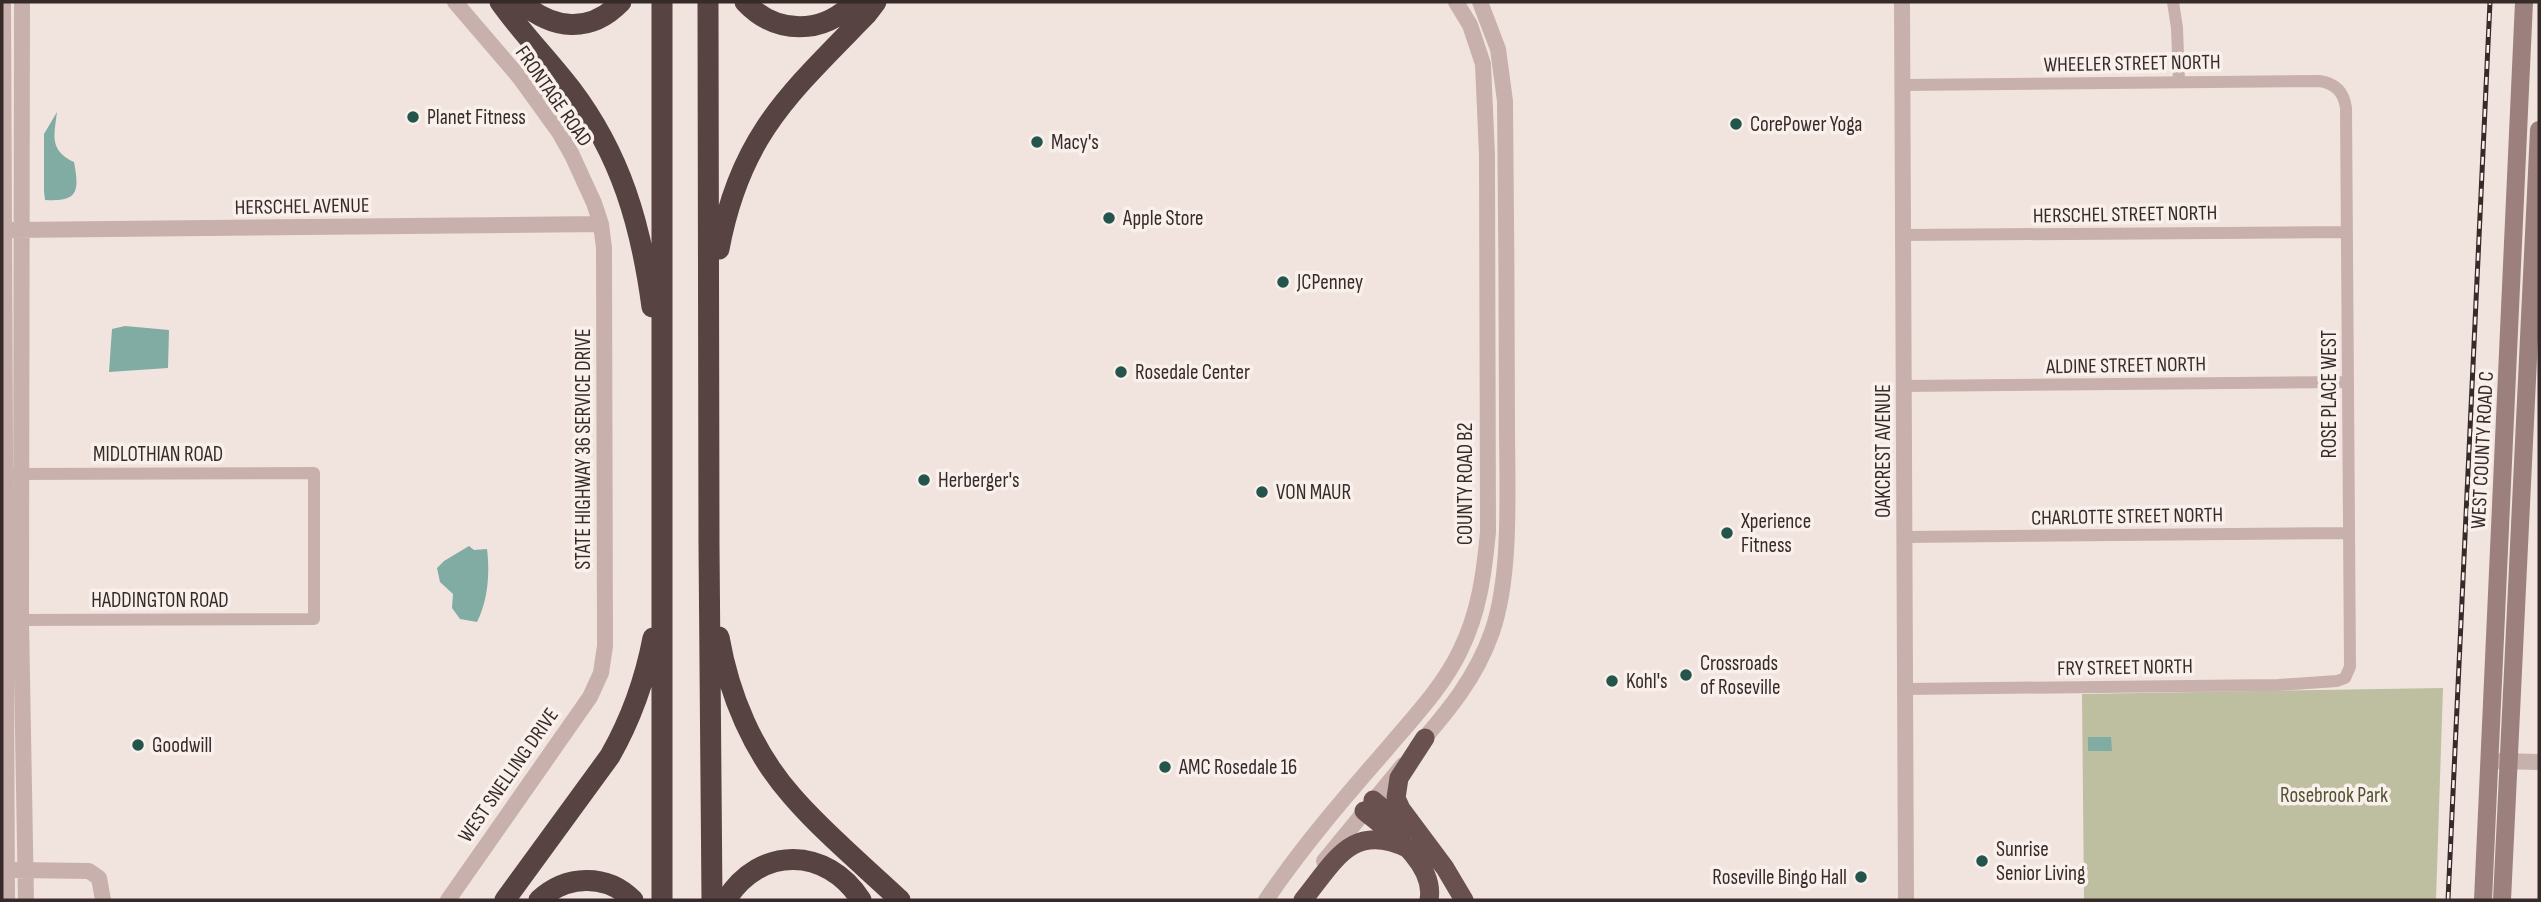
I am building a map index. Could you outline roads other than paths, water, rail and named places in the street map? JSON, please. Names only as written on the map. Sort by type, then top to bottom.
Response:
[{"type":"highway","points":[[500,2],[572,90],[593,122],[621,176],[632,204],[648,277],[663,411]]},
{"type":"highway","points":[[521,2],[541,16],[564,24],[593,22],[621,2]]},
{"type":"highway","points":[[662,2],[662,900]]},
{"type":"highway","points":[[708,2],[712,900]]},
{"type":"highway","points":[[745,2],[753,11],[773,22],[800,28],[831,20],[854,2]]},
{"type":"highway","points":[[709,359],[718,255],[732,193],[742,167],[756,139],[788,95],[876,2]]},
{"type":"highway","points":[[709,545],[715,621],[729,680],[749,732],[788,791],[900,900]]},
{"type":"highway","points":[[505,900],[610,756],[618,741],[644,676],[662,581]]},
{"type":"highway","points":[[729,680],[752,723],[797,783],[918,900]]},
{"type":"highway","points":[[1425,738],[1399,778],[1396,798],[1401,810],[1445,868],[1464,900]]},
{"type":"highway","points":[[1368,805],[1409,831],[1445,868]]},
{"type":"highway","points":[[1368,805],[1409,849],[1428,881],[1429,900]]},
{"type":"highway","points":[[1303,900],[1342,853],[1355,843],[1372,838],[1409,849]]},
{"type":"highway","points":[[726,900],[739,882],[750,874],[776,861],[795,859],[815,863],[835,872],[861,900]]},
{"type":"highway","points":[[538,900],[554,888],[583,880],[612,885],[633,900]]},
{"type":"main road","name":"WEST COUNTY ROAD C","points":[[2483,900],[2524,2]]},
{"type":"main road","name":"WEST COUNTY ROAD C","points":[[2502,900],[2537,250],[2539,130]]},
{"type":"street","points":[[3,2],[4,230],[14,620],[10,686],[7,900]]},
{"type":"street","points":[[10,474],[22,230],[22,2]]},
{"type":"street","name":"FRONTAGE ROAD","points":[[455,2],[520,78],[559,132],[584,178],[601,224]]},
{"type":"street","name":"COUNTY ROAD B2","points":[[1266,900],[1437,687],[1461,651],[1476,612],[1484,580],[1488,532],[1483,64],[1470,25],[1456,2]]},
{"type":"street","name":"COUNTY ROAD B2","points":[[1293,900],[1472,679],[1493,630],[1502,589],[1507,485],[1505,101],[1498,49],[1480,2]]},
{"type":"street","name":"OAKCREST AVENUE","points":[[1902,2],[1906,900]]},
{"type":"street","points":[[2173,2],[2178,28],[2179,82]]},
{"type":"street","name":"WHEELER STREET NORTH","points":[[1903,85],[2322,81],[2336,87],[2345,100],[2346,108]]},
{"type":"street","name":"ROSE PLACE WEST","points":[[2345,678],[2350,667],[2346,108]]},
{"type":"street","name":"HERSCHEL AVENUE","points":[[4,230],[601,224]]},
{"type":"street","name":"STATE HIGHWAY 36 SERVICE DRIVE","points":[[601,224],[604,248],[605,646],[601,673]]},
{"type":"street","name":"HERSCHEL STREET NORTH","points":[[1903,236],[2347,232]]},
{"type":"street","points":[[2513,248],[2537,250]]},
{"type":"street","name":"ALDINE STREET NORTH","points":[[1904,386],[2348,382]]},
{"type":"street","name":"MIDLOTHIAN ROAD","points":[[10,474],[314,473],[314,619]]},
{"type":"street","points":[[1487,485],[1507,485]]},
{"type":"street","name":"CHARLOTTE STREET NORTH","points":[[1905,537],[2349,533]]},
{"type":"street","name":"HADDINGTON ROAD","points":[[14,620],[314,619]]},
{"type":"street","name":"WEST SNELLING DRIVE","points":[[447,900],[590,697],[601,673]]},
{"type":"street","name":"FRY STREET NORTH","points":[[1905,689],[2278,685],[2337,681],[2345,678]]},
{"type":"street","points":[[10,686],[26,870],[26,900]]},
{"type":"street","points":[[2490,760],[2539,762]]},
{"type":"street","points":[[1351,791],[1368,805]]},
{"type":"street","points":[[7,870],[89,871],[99,878],[103,900]]},
{"type":"water","points":[[57,112],[55,141],[60,152],[74,162],[76,188],[70,197],[45,200],[44,134]]},
{"type":"water","points":[[125,326],[169,330],[168,368],[109,372],[112,329]]},
{"type":"water","points":[[469,546],[474,550],[487,549],[487,586],[484,605],[477,622],[460,619],[452,608],[453,594],[440,582],[437,568]]},
{"type":"water","points":[[2088,737],[2111,737],[2112,751],[2088,751]]},
{"type":"railway","points":[[2448,900],[2490,2]]},
{"type":"place","name":"Planet Fitness","points":[[413,117]]},
{"type":"place","name":"CorePower Yoga","points":[[1736,124]]},
{"type":"place","name":"Macy's","points":[[1037,142]]},
{"type":"place","name":"Apple Store","points":[[1109,218]]},
{"type":"place","name":"JCPenney","points":[[1283,282]]},
{"type":"place","name":"Rosedale Center","points":[[1121,372]]},
{"type":"place","name":"Herberger's","points":[[924,480]]},
{"type":"place","name":"VON MAUR","points":[[1262,492]]},
{"type":"place","name":"Xperience Fitness","points":[[1727,533]]},
{"type":"place","name":"Crossroads of Roseville","points":[[1686,675]]},
{"type":"place","name":"Kohl's","points":[[1612,681]]},
{"type":"place","name":"Goodwill","points":[[138,745]]},
{"type":"place","name":"AMC Rosedale 16","points":[[1165,767]]},
{"type":"place","name":"Sunrise Senior Living","points":[[1982,861]]},
{"type":"place","name":"Roseville Bingo Hall","points":[[1861,877]]},
{"type":"park label","name":"Rosebrook Park","points":[[2334,795]]}]
